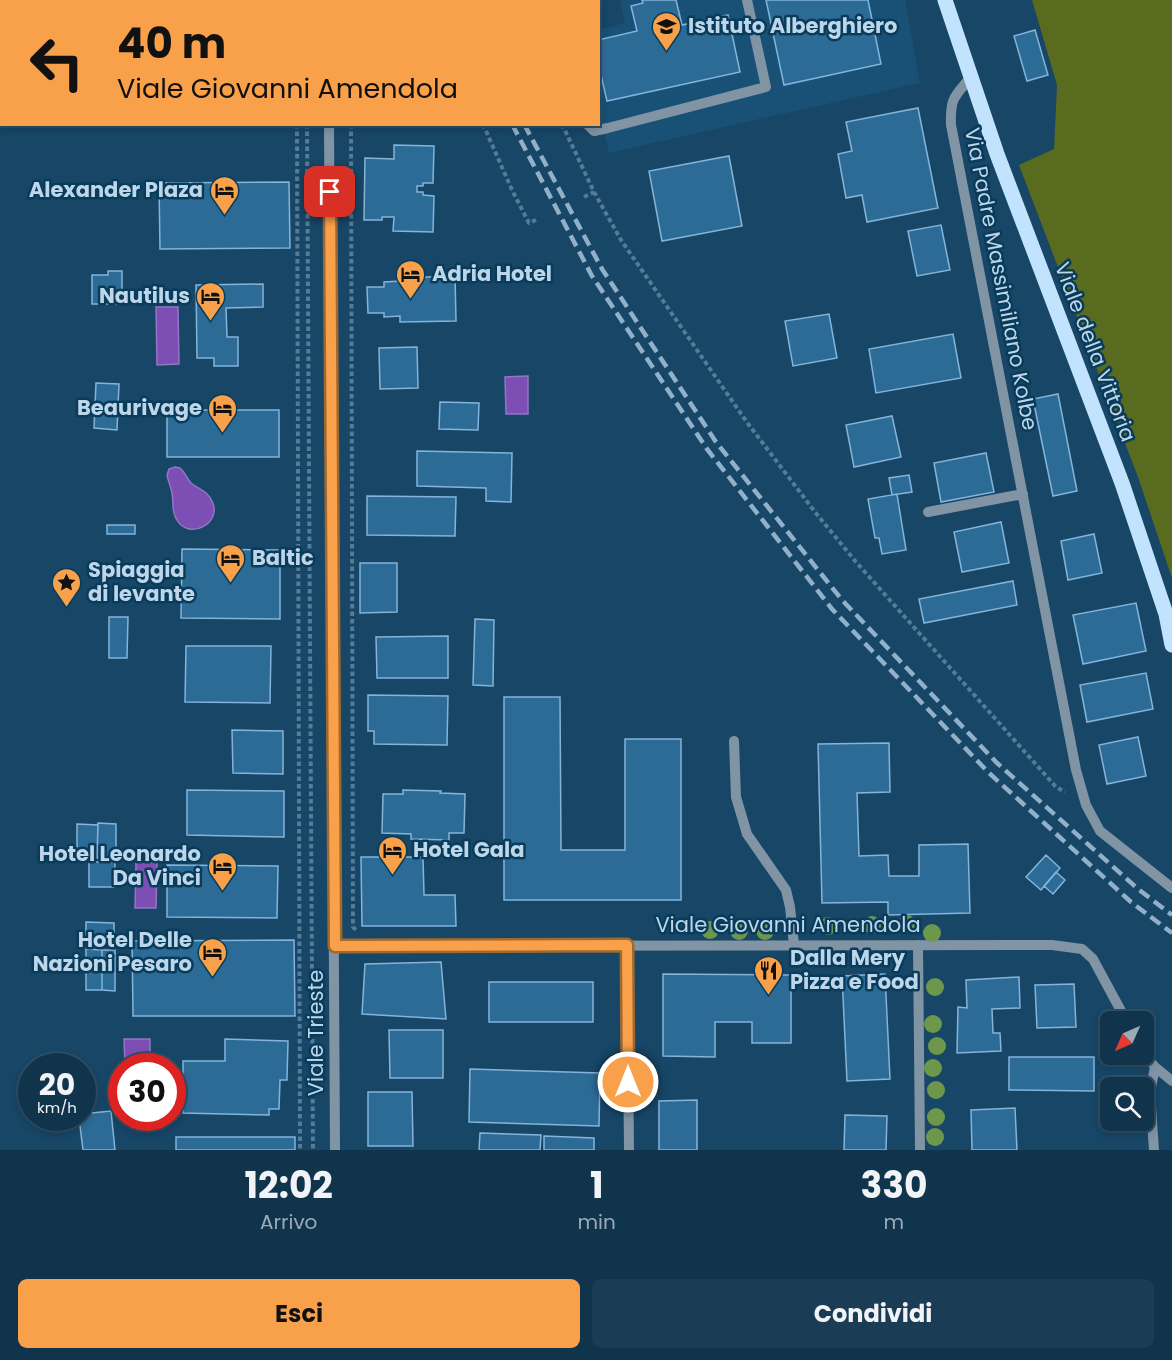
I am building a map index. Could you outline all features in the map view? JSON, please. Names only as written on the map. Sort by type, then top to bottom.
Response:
[{"type":"main road","name":"Viale della Vittoria","points":[[945,0],[997,154],[1122,483],[1166,615],[1172,645]]},
{"type":"street","points":[[589,126],[594,131],[608,128],[766,87],[747,0]]},
{"type":"street","name":"Via Padre Massimiliano Kolbe","points":[[971,77],[950,105],[951,125],[1076,770],[1086,805],[1100,831],[1172,888]]},
{"type":"street","name":"Viale Trieste","points":[[329,126],[335,1150]]},
{"type":"street","points":[[928,512],[1023,494]]},
{"type":"street","points":[[734,741],[738,806],[747,834],[786,890],[793,923],[794,945]]},
{"type":"street","points":[[627,945],[629,1150]]},
{"type":"street","points":[[918,945],[920,1150]]},
{"type":"street","name":"Viale Giovanni Amendola","points":[[335,946],[1052,945],[1082,949],[1093,959],[1122,1011]]},
{"type":"street","points":[[1154,1150],[1150,1092],[1155,1067],[1172,1081]]},
{"type":"path","points":[[297,126],[300,1150]]},
{"type":"path","points":[[307,126],[313,1150]]},
{"type":"path","points":[[351,126],[353,927],[356,930]]},
{"type":"path","points":[[484,126],[512,190],[530,222],[536,220]]},
{"type":"path","points":[[563,126],[594,192],[628,249],[746,421],[814,512],[1056,787],[1086,805]]},
{"type":"path","points":[[585,197],[594,192]]},
{"type":"shaded area","points":[[620,0],[905,0],[920,83],[609,153],[600,119],[600,29],[625,23]]},
{"type":"shaded area","points":[[156,307],[178,307],[179,364],[157,365]]},
{"type":"shaded area","points":[[528,376],[528,414],[506,414],[505,377]]},
{"type":"shaded area","points":[[180,468],[191,483],[205,492],[212,501],[213,516],[203,527],[189,529],[182,526],[175,517],[167,475],[169,469]]},
{"type":"shaded area","points":[[136,862],[157,862],[156,908],[135,908]]},
{"type":"shaded area","points":[[124,1039],[150,1039],[150,1053],[125,1053]]},
{"type":"green space","points":[[1032,0],[1172,0],[1172,578],[1138,477],[1019,165],[1054,149],[1057,85]]},
{"type":"building","name":"Istituto Alberghiero","points":[[642,0],[676,0],[682,25],[728,15],[740,72],[607,101],[600,71],[600,40],[637,31],[631,6],[643,3]]},
{"type":"building","points":[[766,0],[868,0],[881,64],[784,85]]},
{"type":"building","points":[[1035,30],[1048,75],[1027,81],[1014,36]]},
{"type":"building","points":[[918,108],[938,208],[867,222],[862,195],[846,198],[838,154],[852,151],[846,122]]},
{"type":"building","points":[[394,145],[434,146],[433,183],[423,183],[423,186],[417,186],[417,192],[434,196],[433,232],[393,231],[394,217],[364,220],[365,158],[394,159]]},
{"type":"building","points":[[729,156],[742,226],[662,241],[649,171]]},
{"type":"building","name":"Alexander Plaza","points":[[289,182],[290,248],[160,249],[159,183]]},
{"type":"building","points":[[941,225],[950,270],[917,276],[908,231]]},
{"type":"building","points":[[108,271],[122,271],[122,304],[92,304],[92,275],[108,275]]},
{"type":"building","name":"Adria Hotel","points":[[455,276],[456,321],[400,322],[400,316],[384,317],[384,313],[368,313],[367,287],[384,287],[384,282],[401,281],[401,278]]},
{"type":"building","name":"Nautilus","points":[[263,284],[263,307],[226,308],[227,337],[238,337],[238,366],[214,366],[214,358],[197,358],[196,285]]},
{"type":"building","points":[[829,314],[837,358],[793,366],[785,321]]},
{"type":"building","points":[[953,334],[961,378],[876,393],[869,349]]},
{"type":"building","points":[[417,347],[418,388],[380,389],[379,348]]},
{"type":"building","points":[[96,383],[119,384],[117,430],[94,428]]},
{"type":"building","points":[[1058,394],[1077,491],[1053,496],[1033,399]]},
{"type":"building","points":[[440,402],[479,403],[478,430],[439,429]]},
{"type":"building","name":"Beaurivage","points":[[167,410],[279,410],[279,457],[167,457]]},
{"type":"building","points":[[892,416],[901,457],[854,467],[846,425]]},
{"type":"building","points":[[417,451],[512,453],[511,502],[486,501],[486,488],[417,486]]},
{"type":"building","points":[[986,453],[994,492],[941,502],[934,463]]},
{"type":"building","points":[[909,475],[912,492],[892,495],[889,478]]},
{"type":"building","points":[[897,494],[906,550],[882,554],[879,538],[875,538],[868,499]]},
{"type":"building","points":[[367,496],[456,497],[455,536],[367,535]]},
{"type":"building","points":[[1001,522],[1009,563],[962,572],[954,532]]},
{"type":"building","points":[[107,525],[135,525],[135,534],[107,534]]},
{"type":"building","points":[[1094,534],[1102,573],[1068,580],[1061,541]]},
{"type":"building","name":"Baltic","points":[[182,549],[280,550],[280,619],[181,618]]},
{"type":"building","points":[[360,563],[397,563],[397,612],[360,613]]},
{"type":"building","points":[[1013,581],[1017,605],[924,623],[919,599]]},
{"type":"building","points":[[1136,603],[1146,651],[1083,664],[1073,615]]},
{"type":"building","points":[[109,617],[128,617],[127,658],[109,658]]},
{"type":"building","points":[[475,619],[494,620],[493,686],[473,685]]},
{"type":"building","points":[[448,636],[448,678],[377,678],[376,637]]},
{"type":"building","points":[[186,646],[271,646],[270,703],[185,702]]},
{"type":"building","points":[[1146,673],[1153,709],[1087,722],[1080,685]]},
{"type":"building","points":[[368,695],[448,696],[447,745],[374,744],[374,731],[368,731]]},
{"type":"building","points":[[504,697],[560,697],[561,850],[625,850],[625,739],[681,739],[681,900],[504,900]]},
{"type":"building","points":[[232,730],[283,731],[283,774],[233,773]]},
{"type":"building","points":[[1138,737],[1146,776],[1107,784],[1099,745]]},
{"type":"building","points":[[889,743],[890,792],[857,793],[859,856],[888,855],[889,876],[919,876],[919,845],[968,844],[970,913],[888,915],[888,902],[822,903],[818,744]]},
{"type":"building","points":[[187,790],[284,791],[284,837],[187,835]]},
{"type":"building","points":[[403,790],[465,794],[464,833],[449,833],[449,840],[411,839],[411,834],[382,833],[383,794],[403,794]]},
{"type":"building","points":[[98,823],[116,824],[116,858],[97,858]]},
{"type":"building","points":[[77,824],[98,825],[97,856],[77,855]]},
{"type":"building","points":[[1046,855],[1060,868],[1041,890],[1026,877]]},
{"type":"building","name":"Hotel Gala","points":[[361,857],[423,857],[424,895],[455,895],[456,926],[362,926]]},
{"type":"building","points":[[89,862],[115,862],[114,887],[89,887]]},
{"type":"building","name":"Hotel Leonardo Da Vinci","points":[[167,865],[278,866],[277,918],[167,917]]},
{"type":"building","points":[[1056,872],[1065,880],[1053,894],[1044,886]]},
{"type":"building","points":[[86,922],[114,923],[114,939],[86,939]]},
{"type":"building","name":"Hotel Delle Nazioni Pesaro","points":[[294,940],[295,1016],[133,1016],[132,941]]},
{"type":"building","points":[[86,949],[102,950],[102,990],[86,990]]},
{"type":"building","points":[[102,950],[115,950],[115,991],[102,990]]},
{"type":"building","points":[[441,962],[446,1019],[362,1014],[365,964]]},
{"type":"building","points":[[663,974],[791,975],[791,1043],[752,1043],[752,1022],[715,1022],[715,1057],[663,1056]]},
{"type":"building","points":[[885,974],[890,1079],[847,1081],[842,976]]},
{"type":"building","points":[[1019,977],[1020,1008],[992,1009],[993,1033],[1000,1033],[1001,1051],[957,1053],[958,1007],[967,1008],[966,980]]},
{"type":"building","points":[[489,982],[593,982],[593,1022],[489,1022]]},
{"type":"building","points":[[1074,984],[1076,1027],[1037,1028],[1035,985]]},
{"type":"building","points":[[389,1030],[443,1030],[443,1078],[390,1078]]},
{"type":"building","points":[[225,1039],[288,1041],[287,1080],[280,1080],[279,1109],[269,1109],[269,1115],[186,1113],[186,1061],[225,1061]]},
{"type":"building","points":[[1009,1057],[1094,1057],[1094,1091],[1009,1090]]},
{"type":"building","points":[[470,1069],[600,1073],[599,1126],[469,1122]]},
{"type":"building","points":[[368,1092],[412,1092],[413,1146],[368,1146]]},
{"type":"building","points":[[697,1100],[697,1150],[659,1150],[659,1101]]},
{"type":"building","points":[[1015,1108],[1017,1150],[972,1150],[971,1110]]},
{"type":"building","points":[[108,1111],[108,1131],[113,1131],[115,1150],[83,1150],[81,1131],[96,1131],[96,1113]]},
{"type":"building","points":[[845,1115],[887,1116],[886,1150],[844,1150]]},
{"type":"building","points":[[480,1133],[541,1135],[540,1150],[479,1150]]},
{"type":"building","points":[[544,1136],[594,1138],[594,1150],[544,1150]]},
{"type":"building","points":[[176,1137],[295,1137],[295,1150],[176,1150]]},
{"type":"railway","points":[[513,126],[592,276],[707,449],[832,609],[988,772],[1131,902],[1172,933]]},
{"type":"railway","points":[[525,126],[602,269],[716,442],[842,600],[997,763],[1138,889],[1172,915]]},
{"type":"place","name":"Istituto Alberghiero","points":[[667,52]]},
{"type":"place","name":"Alexander Plaza","points":[[224,216]]},
{"type":"place","name":"Adria Hotel","points":[[411,300]]},
{"type":"place","name":"Nautilus","points":[[211,322]]},
{"type":"place","name":"Beaurivage","points":[[223,434]]},
{"type":"place","name":"Baltic","points":[[231,584]]},
{"type":"place","name":"Spiaggia di levante","points":[[67,608]]},
{"type":"place","name":"Hotel Gala","points":[[392,876]]},
{"type":"place","name":"Hotel Leonardo Da Vinci","points":[[222,892]]},
{"type":"place","name":"Hotel Delle Nazioni Pesaro","points":[[213,978]]},
{"type":"place","name":"Dalla Mery Pizza e Food","points":[[769,996]]},
{"type":"route","points":[[330,192],[335,946],[627,945],[628,1082]]}]
